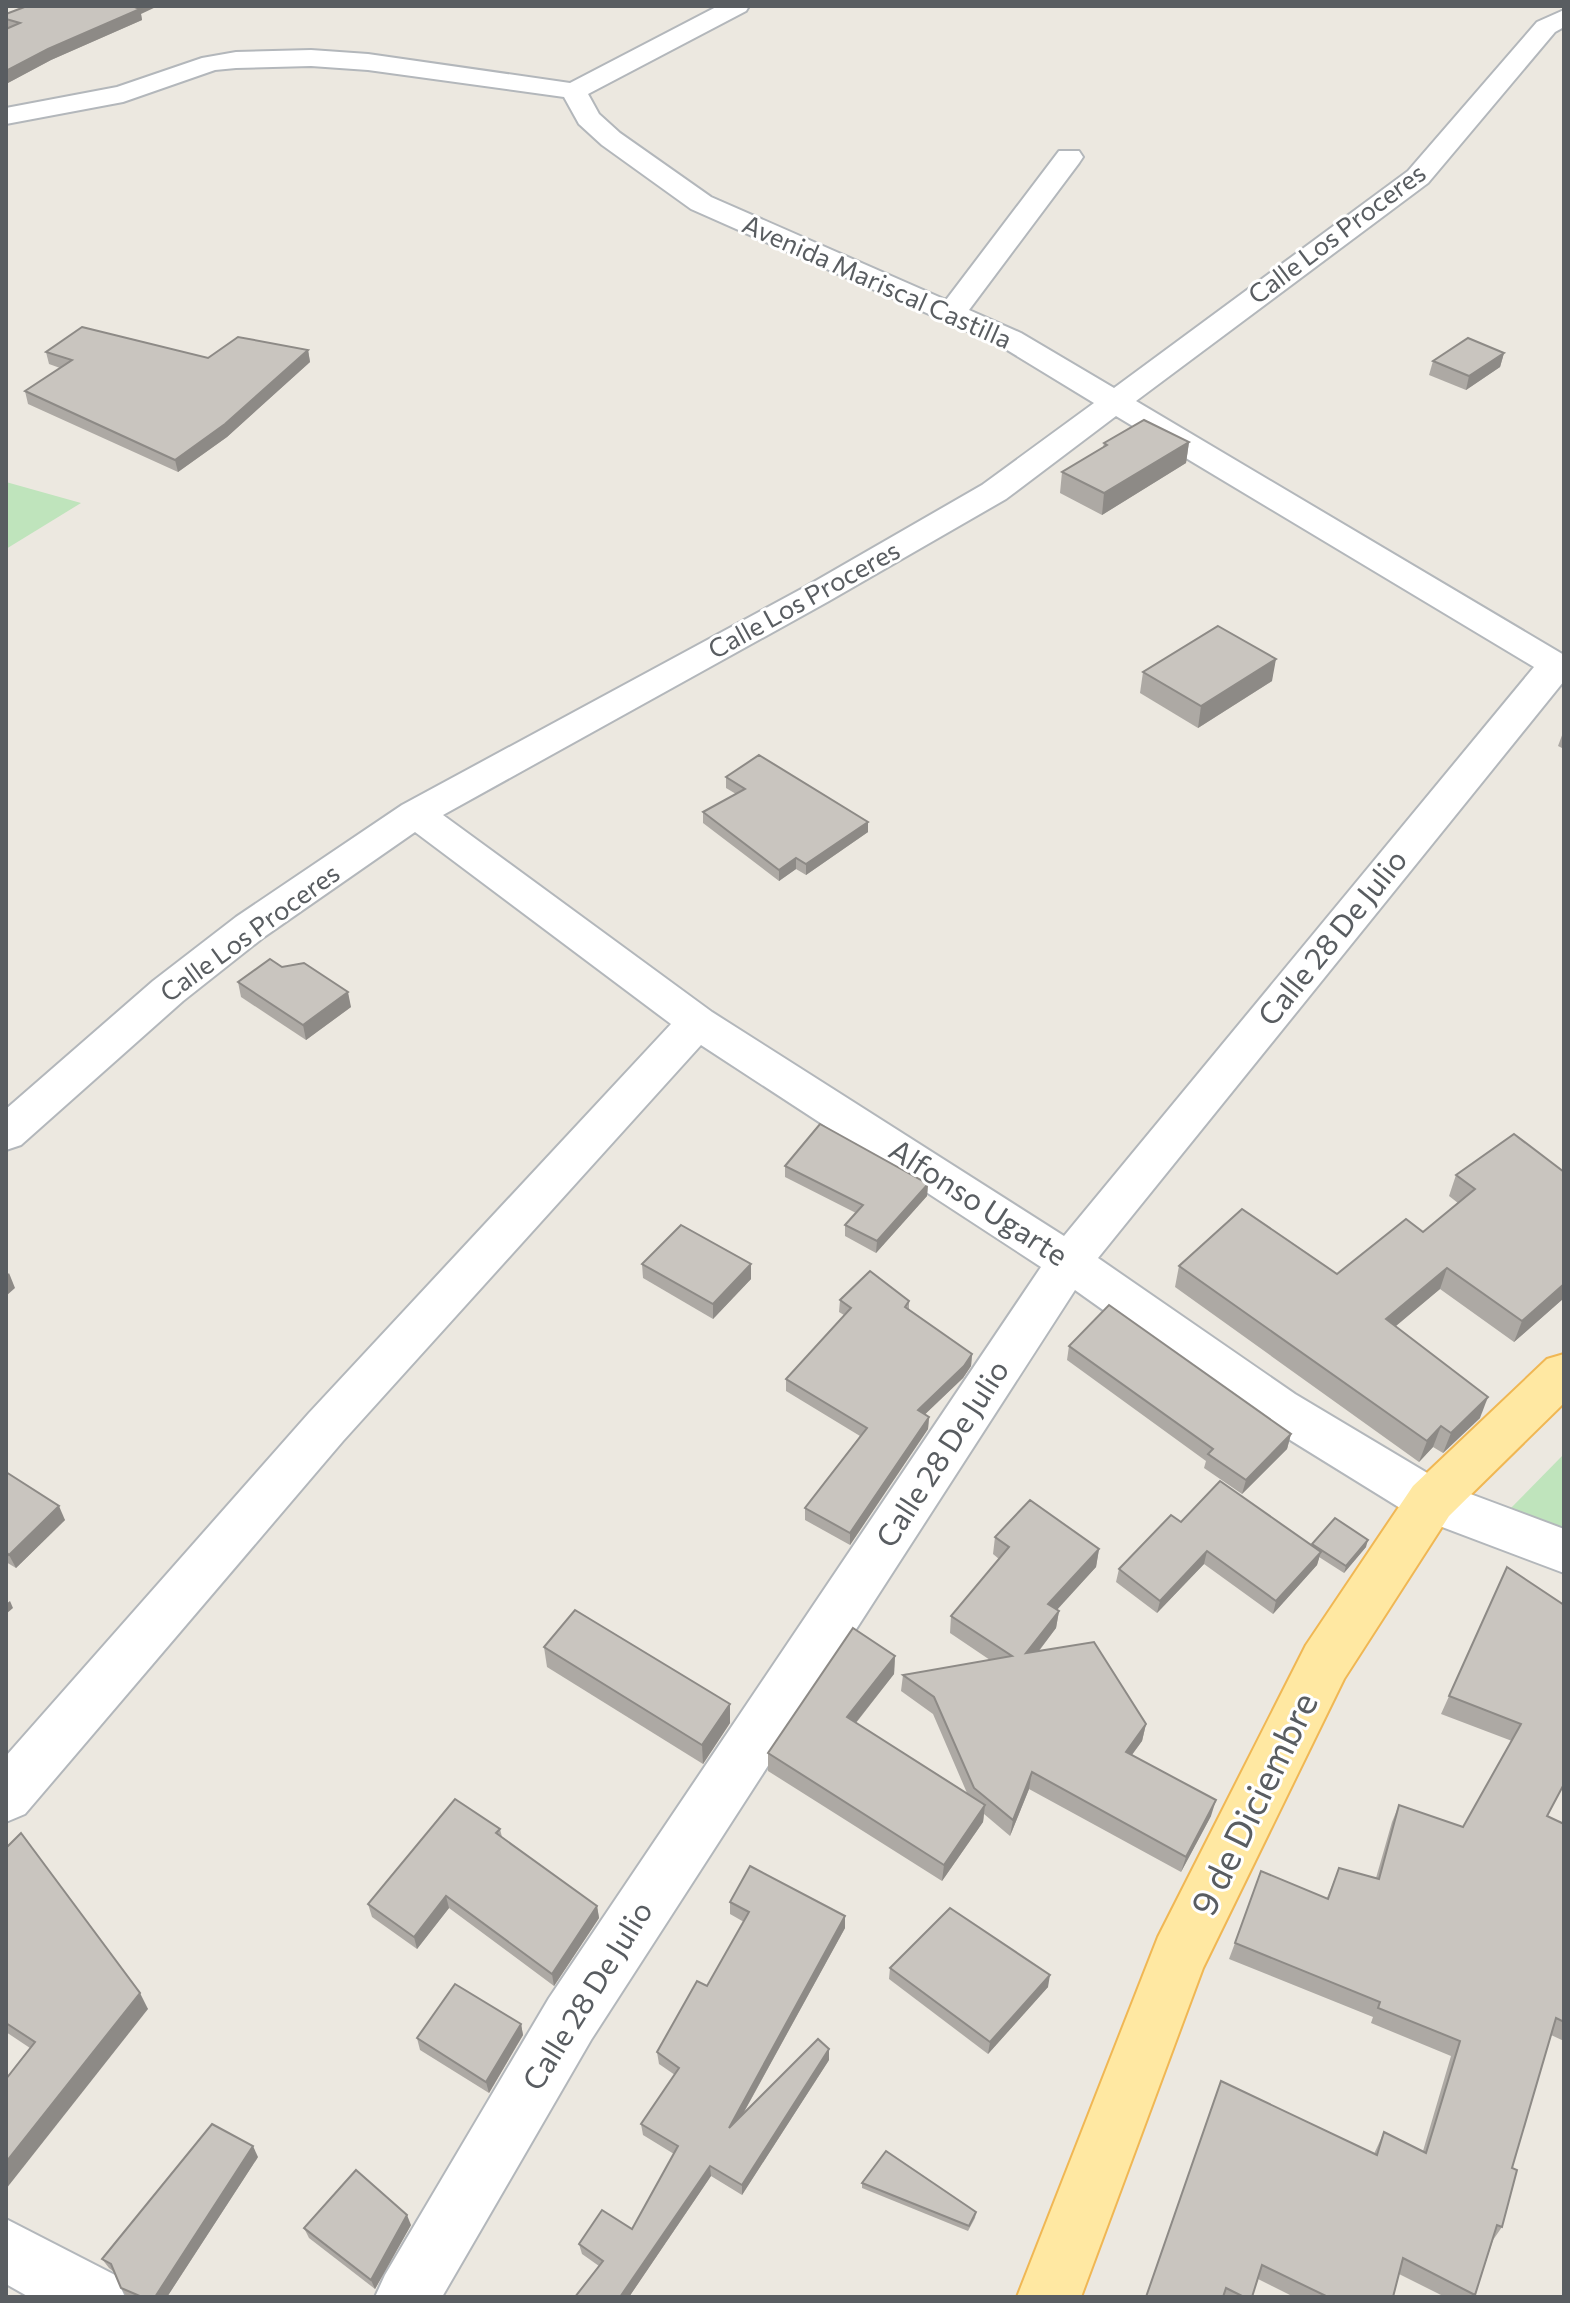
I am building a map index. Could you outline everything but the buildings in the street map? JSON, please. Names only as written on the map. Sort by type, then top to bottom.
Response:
[{"type":"main road","name":"9 de Diciembre","points":[[1049,2297],[1178,1957],[1325,1662],[1431,1501],[1564,1373]]},
{"type":"street","points":[[6,116],[123,94],[211,63],[236,60],[311,58],[368,62],[574,91],[737,6]]},
{"type":"street","name":"Calle Los Proceres","points":[[6,1134],[168,991],[250,927],[416,814],[817,594],[994,492],[1111,402],[1418,177],[1546,27],[1564,17]]},
{"type":"street","name":"Avenida Mariscal Castilla","points":[[574,91],[588,118],[611,139],[701,203],[1010,339],[1560,668]]},
{"type":"street","points":[[952,312],[1069,157]]},
{"type":"street","name":"Calle 28 De Julio","points":[[407,2297],[570,2019],[1069,1262],[1560,668]]},
{"type":"street","name":"Alfonso Ugarte","points":[[416,814],[697,1022],[1069,1262],[1278,1408],[1431,1501],[1564,1551]]},
{"type":"street","points":[[6,1796],[326,1427],[697,1022]]},
{"type":"street","points":[[6,2250],[93,2297]]},
{"type":"green space","points":[[6,482],[81,503],[6,549]]},
{"type":"green space","points":[[1564,1454],[1564,1528],[1509,1510]]}]
